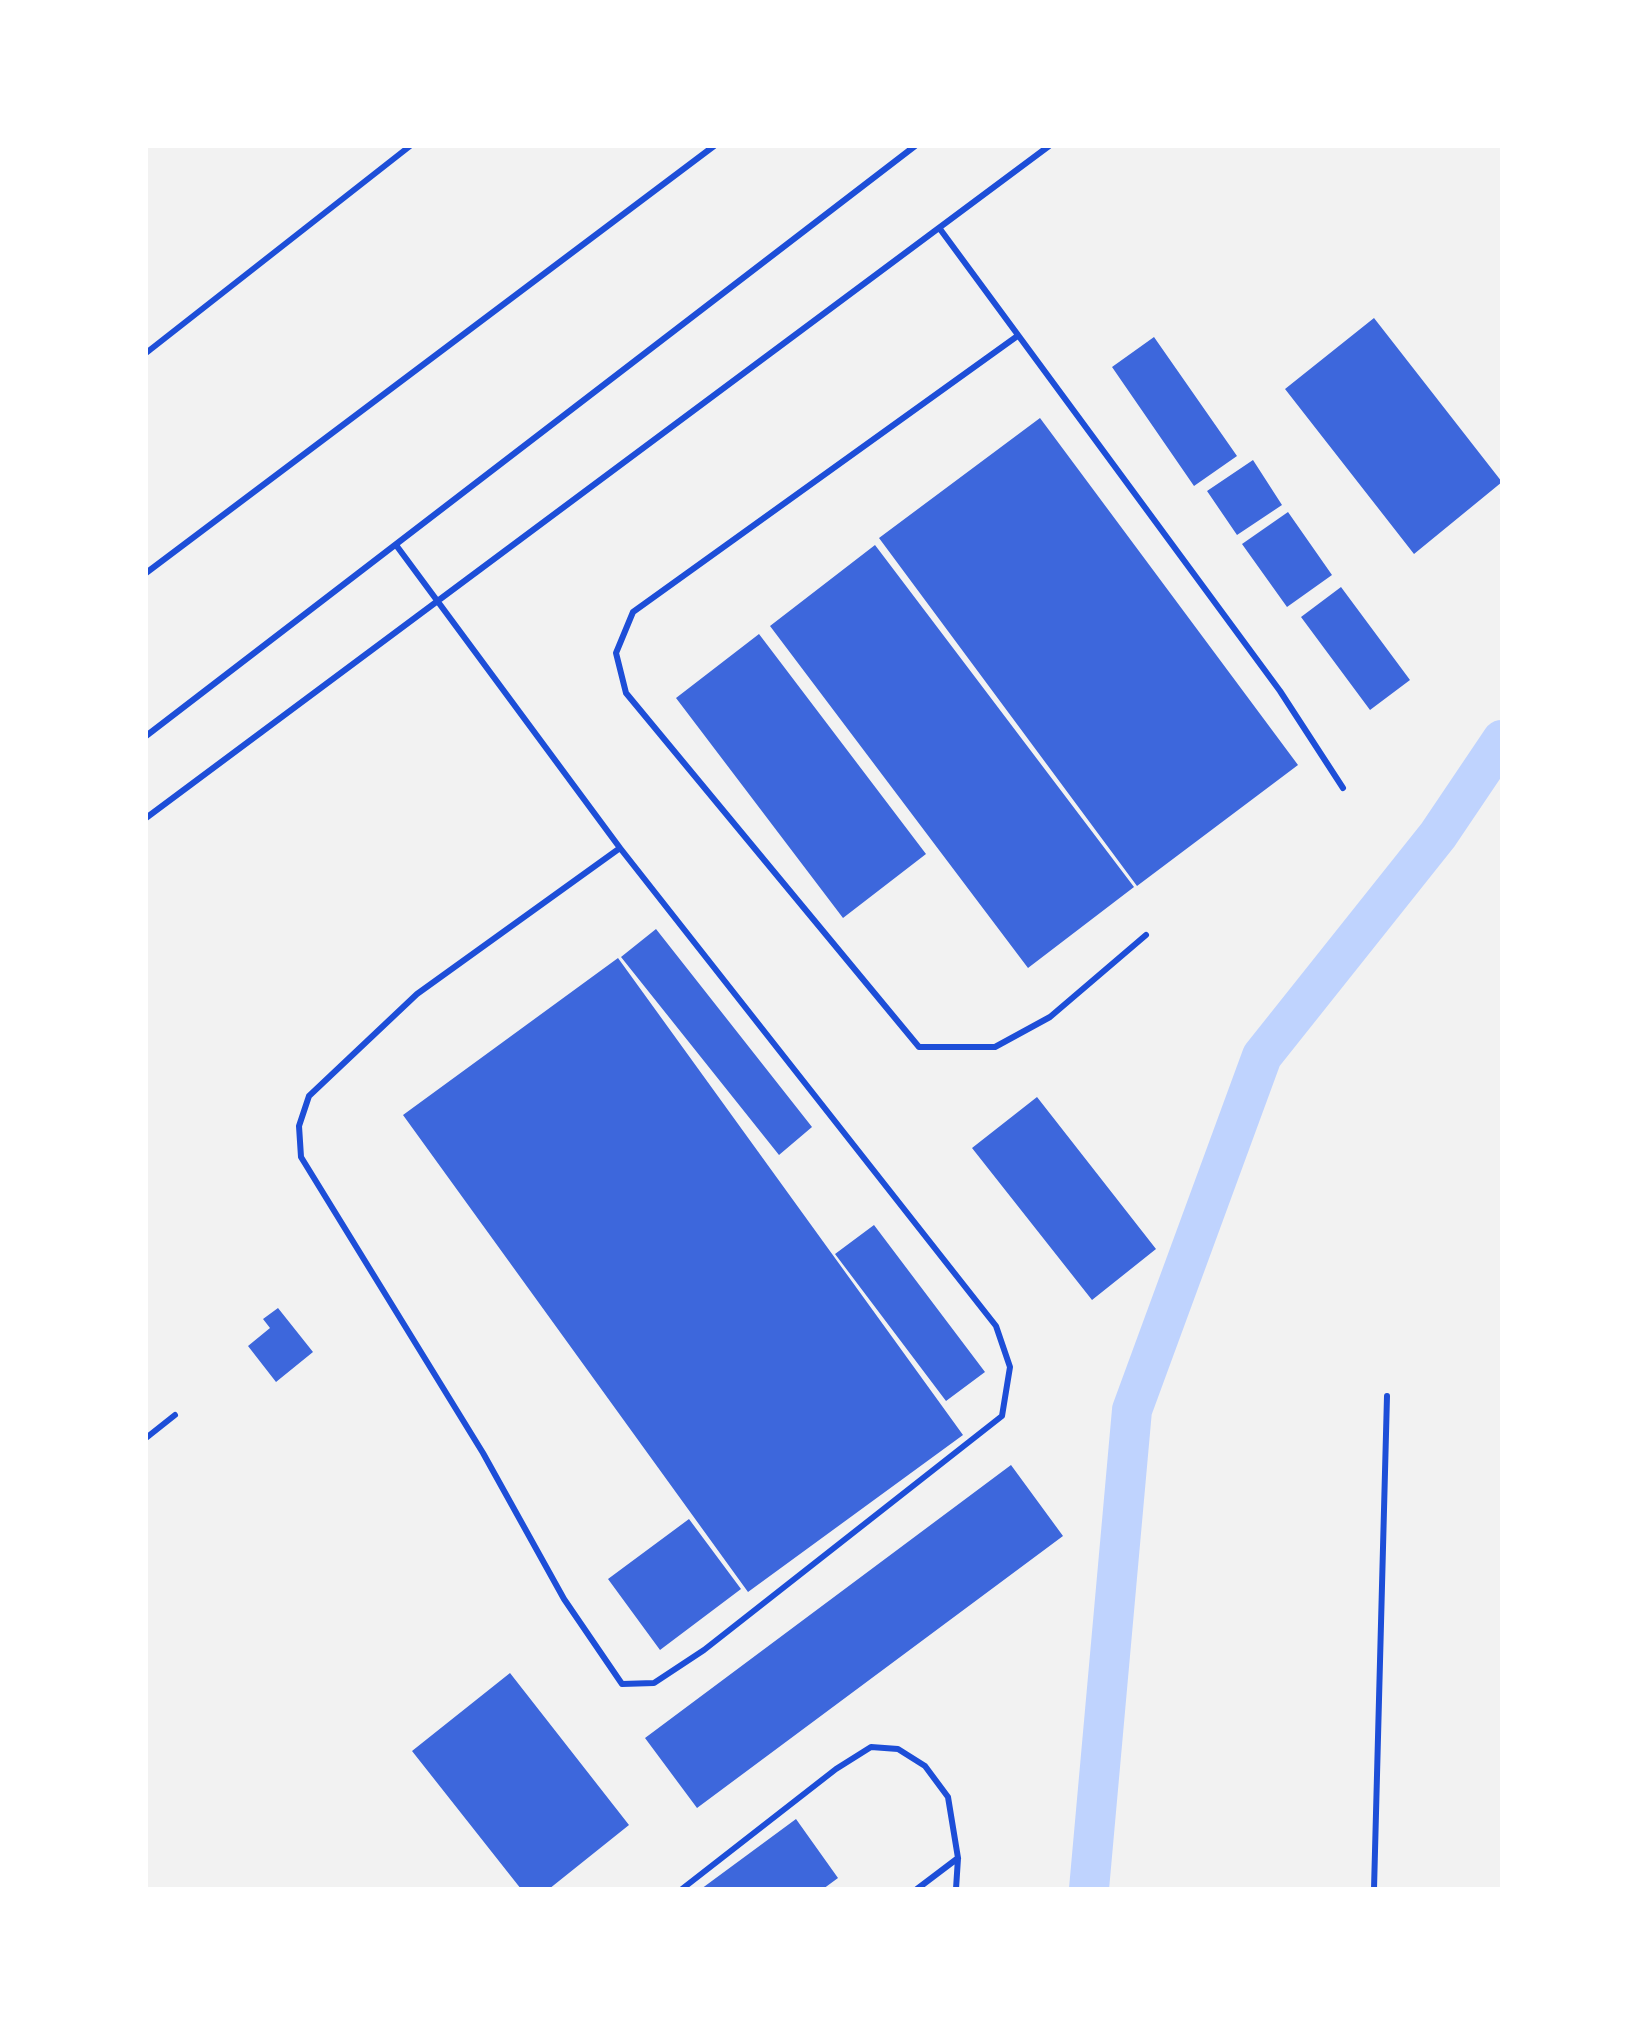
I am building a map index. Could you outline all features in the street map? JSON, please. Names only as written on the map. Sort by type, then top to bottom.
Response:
[{"type":"lane","points":[[146,353],[410,146]]},
{"type":"lane","points":[[146,573],[714,146]]},
{"type":"lane","points":[[146,736],[915,146]]},
{"type":"lane","points":[[146,818],[1049,146]]},
{"type":"lane","points":[[940,229],[1016,337],[1280,691],[1343,788]]},
{"type":"lane","points":[[1016,337],[633,612],[616,653],[626,693],[919,1047],[995,1047],[1050,1017],[1146,935]]},
{"type":"lane","points":[[396,545],[620,848],[996,1326],[1010,1367],[1002,1416],[704,1650],[654,1683],[622,1684],[564,1599],[483,1453],[301,1157],[299,1126],[309,1096],[417,994],[620,848]]},
{"type":"lane","points":[[1374,1889],[1387,1396]]},
{"type":"lane","points":[[146,1438],[175,1415]]},
{"type":"lane","points":[[682,1889],[836,1769],[871,1747],[898,1749],[925,1766],[948,1797],[958,1858],[956,1889]]},
{"type":"lane","points":[[917,1889],[958,1858]]},
{"type":"building","points":[[1374,318],[1502,482],[1414,554],[1285,389]]},
{"type":"building","points":[[1154,337],[1237,456],[1194,486],[1112,367]]},
{"type":"building","points":[[1040,418],[1298,765],[1137,886],[879,538]]},
{"type":"building","points":[[1253,460],[1282,505],[1237,535],[1207,491]]},
{"type":"building","points":[[1288,512],[1332,575],[1287,607],[1242,544]]},
{"type":"building","points":[[875,545],[1134,887],[1028,968],[770,626]]},
{"type":"building","points":[[1341,587],[1410,680],[1370,710],[1301,617]]},
{"type":"building","points":[[759,634],[926,854],[843,918],[676,698]]},
{"type":"building","points":[[656,929],[812,1127],[779,1155],[621,957]]},
{"type":"building","points":[[618,958],[963,1435],[748,1592],[403,1115]]},
{"type":"building","points":[[1037,1097],[1156,1249],[1092,1300],[972,1148]]},
{"type":"building","points":[[874,1225],[985,1372],[946,1401],[835,1254]]},
{"type":"building","points":[[278,1308],[313,1352],[276,1382],[248,1346],[270,1328],[263,1319]]},
{"type":"building","points":[[1011,1465],[1063,1536],[697,1808],[645,1738]]},
{"type":"building","points":[[689,1519],[741,1589],[660,1650],[608,1579]]},
{"type":"building","points":[[510,1673],[629,1825],[549,1889],[521,1889],[412,1751]]},
{"type":"building","points":[[796,1819],[838,1878],[823,1889],[701,1889]]},
{"type":"waterway","points":[[1089,1889],[1132,1410],[1262,1056],[1438,835],[1502,740]]}]
